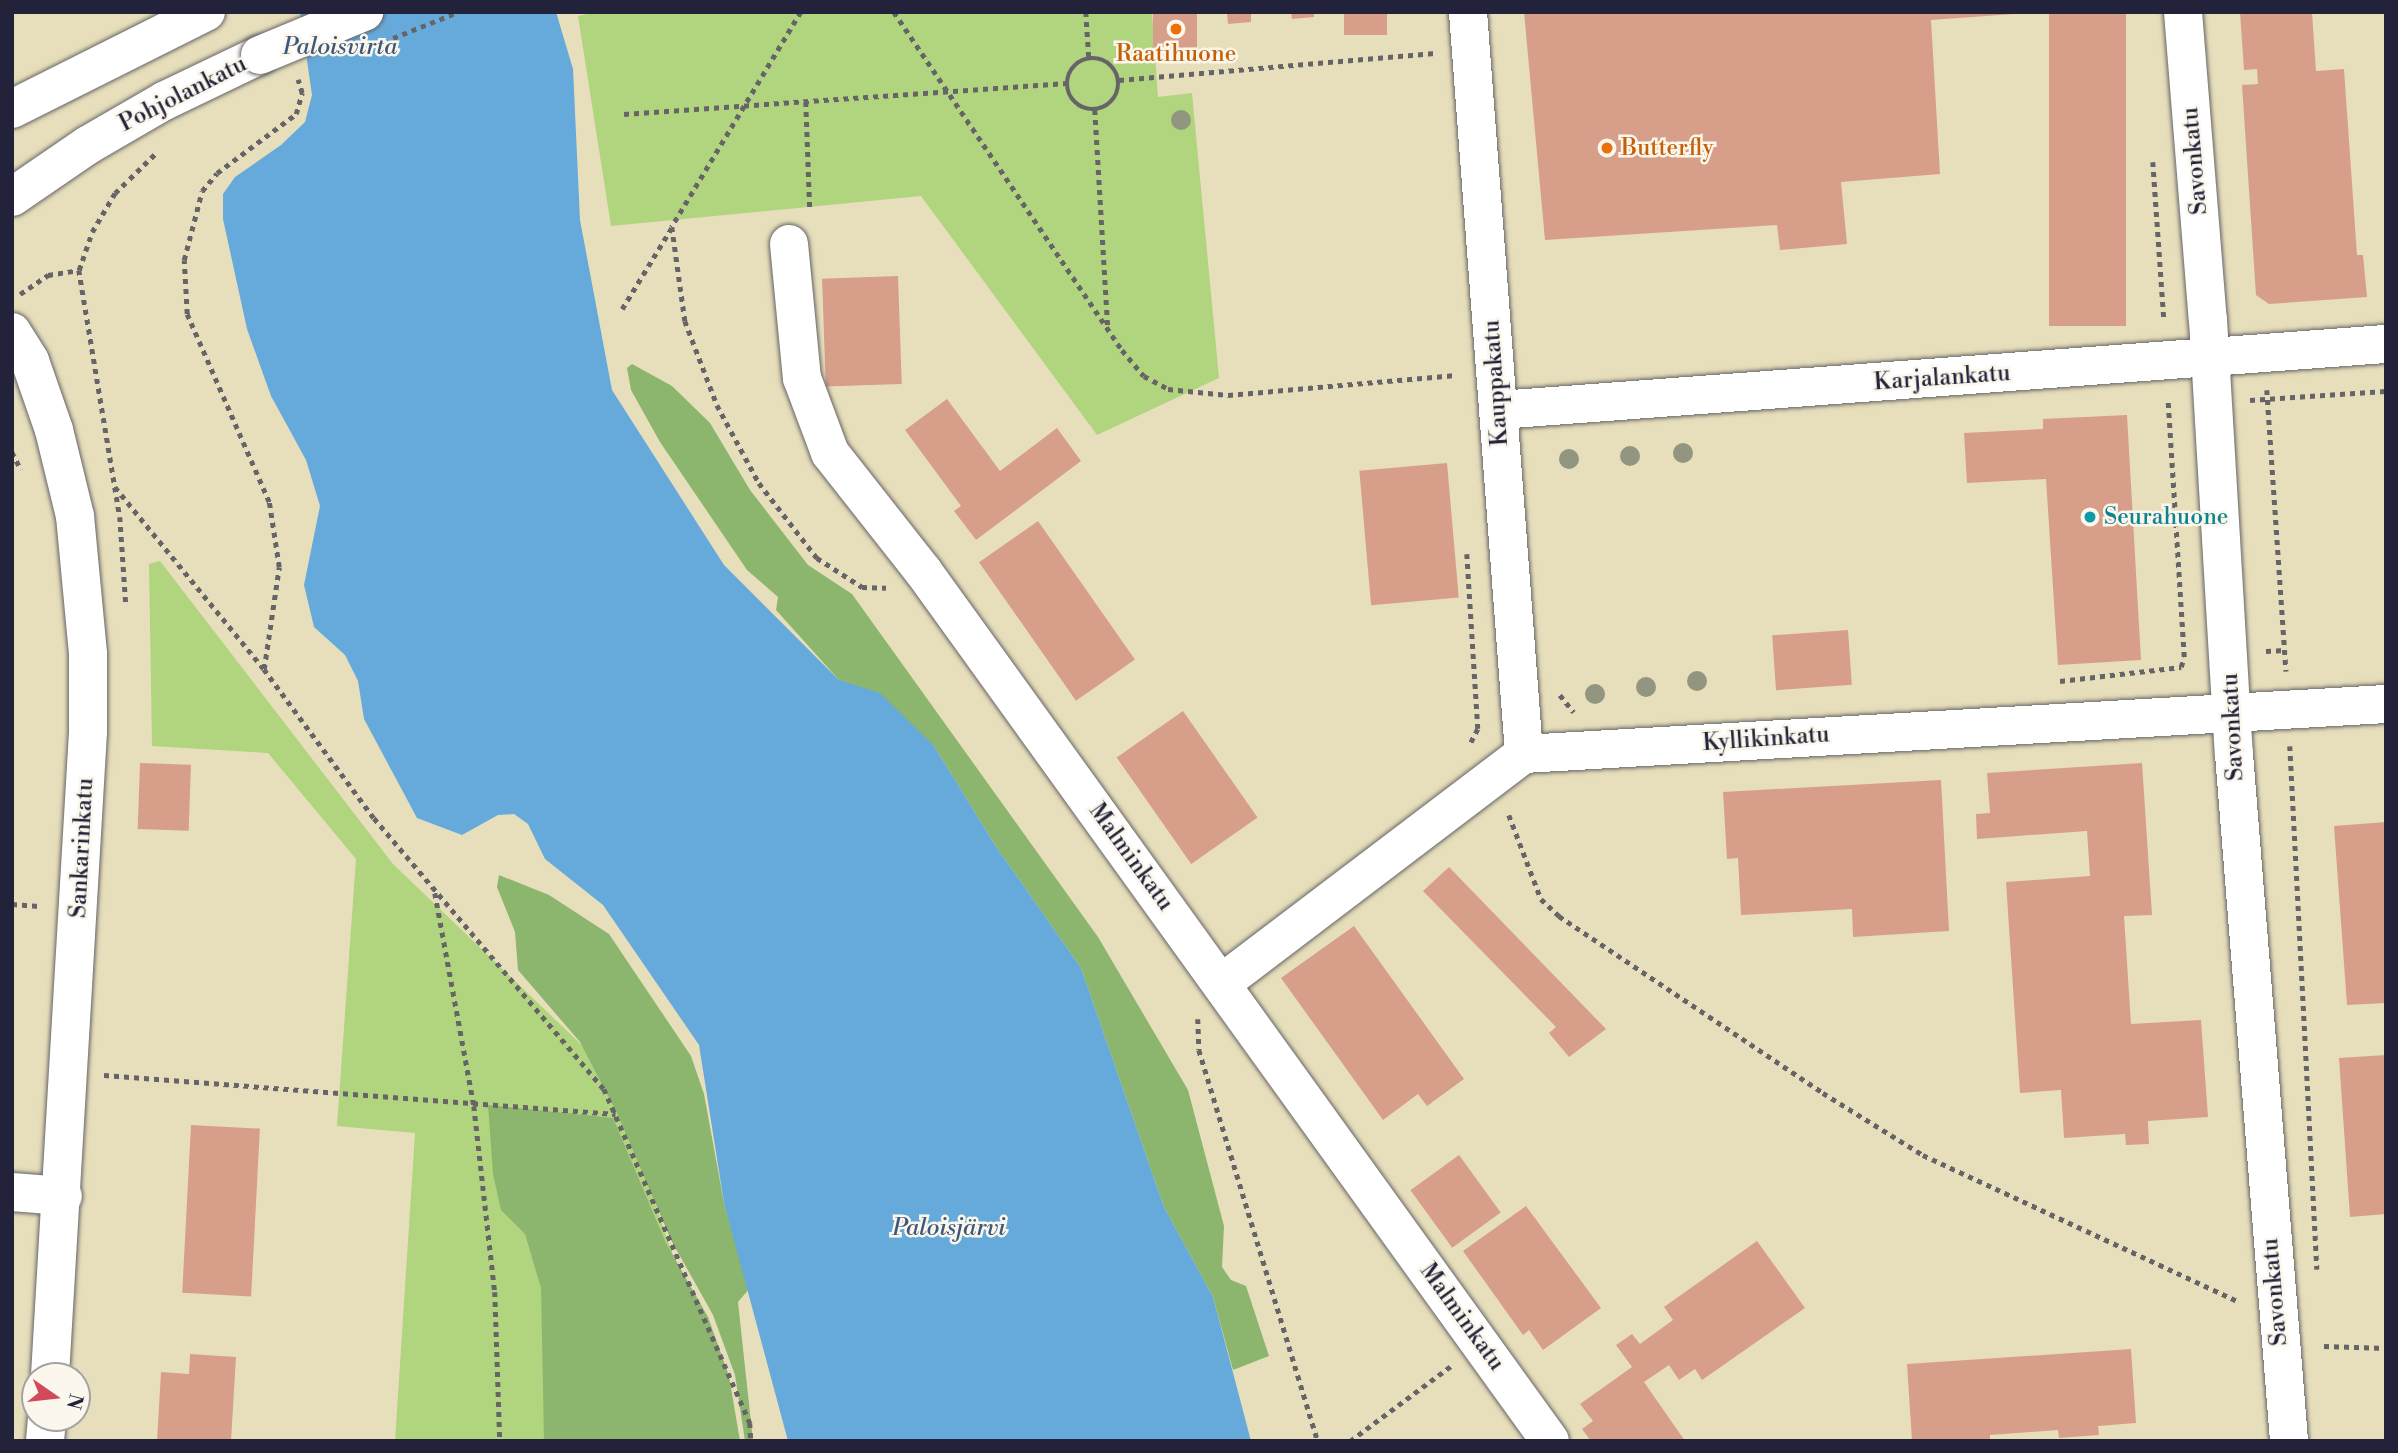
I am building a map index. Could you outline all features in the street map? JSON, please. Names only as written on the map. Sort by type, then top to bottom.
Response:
[{"type":"street","points":[[12,108],[206,12]]},
{"type":"street","name":"Pohjolankatu","points":[[12,197],[132,120],[260,55],[364,12]]},
{"type":"street","name":"Kauppakatu","points":[[1468,12],[1524,754]]},
{"type":"street","name":"Savonkatu","points":[[2183,12],[2210,358],[2232,710],[2290,1441]]},
{"type":"street","name":"Malminkatu","points":[[789,244],[802,378],[830,453],[923,571],[1550,1441]]},
{"type":"street","name":"Sankarinkatu","points":[[12,332],[30,361],[54,430],[75,516],[87,640],[88,732],[63,1196],[51,1362]]},
{"type":"street","name":"Karjalankatu","points":[[1499,410],[2386,344]]},
{"type":"street","name":"Kyllikinkatu","points":[[1524,754],[2232,710],[2386,704]]},
{"type":"street","points":[[1222,983],[1524,754]]},
{"type":"street","points":[[12,1192],[63,1196]]},
{"type":"path","points":[[622,309],[800,12]]},
{"type":"path","points":[[894,12],[1108,330],[1144,376],[1168,389],[1201,395],[1454,375]]},
{"type":"path","points":[[1086,12],[1089,58]]},
{"type":"path","points":[[1119,80],[1471,50]]},
{"type":"path","points":[[1089,58],[1105,60],[1119,80],[1116,97],[1095,110],[1078,106],[1067,83],[1073,67],[1089,58]]},
{"type":"path","points":[[264,669],[279,567],[269,502],[187,314],[184,260],[202,191],[217,173],[296,114],[302,93],[295,70]]},
{"type":"path","points":[[624,114],[1067,83]]},
{"type":"path","points":[[789,244],[811,214],[806,102]]},
{"type":"path","points":[[1095,110],[1108,330]]},
{"type":"path","points":[[12,299],[48,275],[79,270],[92,232],[115,193],[158,152]]},
{"type":"path","points":[[672,227],[685,321],[717,405],[759,483],[817,558],[862,587],[898,589],[923,571]]},
{"type":"path","points":[[2266,354],[2289,708],[2318,1274]]},
{"type":"path","points":[[2250,400],[2386,391]]},
{"type":"path","points":[[2155,403],[2168,402]]},
{"type":"path","points":[[12,452],[26,484]]},
{"type":"path","points":[[112,484],[264,669],[435,892],[604,1089],[750,1423],[751,1441]]},
{"type":"path","points":[[2046,682],[2181,667]]},
{"type":"path","points":[[1558,682],[1566,706],[1588,717]]},
{"type":"path","points":[[1508,812],[1530,877],[1541,899],[1559,916],[1811,1085],[1923,1155],[2239,1302]]},
{"type":"path","points":[[435,892],[474,1106],[495,1292],[500,1441]]},
{"type":"path","points":[[40,919],[42,893]]},
{"type":"path","points":[[12,905],[41,906]]},
{"type":"path","points":[[1222,983],[1197,1001],[1199,1050],[1318,1441]]},
{"type":"path","points":[[104,1074],[474,1106],[616,1114]]},
{"type":"path","points":[[2321,1334],[2325,1359]]},
{"type":"path","points":[[2324,1346],[2386,1348]]},
{"type":"path","points":[[1350,1441],[1458,1362]]},
{"type":"green space","points":[[595,12],[1152,12],[1158,97],[1192,93],[1219,378],[1097,435],[921,196],[611,226],[578,16]]},
{"type":"green space","points":[[632,364],[672,386],[710,423],[750,490],[808,565],[852,594],[1098,937],[1188,1090],[1224,1226],[1222,1267],[1231,1280],[1246,1286],[1269,1356],[1233,1370],[1213,1297],[1164,1207],[1081,968],[995,845],[934,746],[839,680],[776,610],[778,597],[747,570],[660,442],[631,390],[627,368]]},
{"type":"green space","points":[[160,561],[393,864],[611,1073],[722,1400],[726,1441],[395,1441],[415,1133],[337,1126],[356,859],[268,753],[152,746],[149,564]]},
{"type":"green space","points":[[499,875],[549,895],[609,934],[691,1056],[704,1094],[724,1203],[749,1289],[738,1302],[753,1441],[745,1441],[735,1375],[713,1315],[671,1240],[618,1115],[580,1042],[518,970],[515,932],[497,887]]},
{"type":"green space","points":[[488,1105],[613,1118],[666,1243],[708,1317],[729,1376],[740,1441],[544,1441],[541,1288],[525,1234],[501,1210],[493,1174]]},
{"type":"water","name":"Paloisjärvi","points":[[300,12],[556,12],[573,69],[580,220],[612,390],[724,565],[839,680],[880,693],[934,746],[995,845],[1081,968],[1164,1207],[1213,1297],[1251,1441],[788,1441],[724,1203],[699,1045],[603,905],[545,859],[528,824],[514,814],[498,815],[462,835],[417,818],[364,719],[358,681],[345,655],[314,627],[304,585],[320,506],[306,460],[271,396],[247,329],[223,219],[223,194],[235,177],[281,145],[305,122],[312,95]]},
{"type":"building","name":"Raatihuone","points":[[1153,12],[1197,12],[1197,50],[1153,50]]},
{"type":"building","name":"Raatihuone","points":[[1227,12],[1251,12],[1251,22],[1228,24]]},
{"type":"building","name":"Raatihuone","points":[[1291,12],[1314,12],[1314,17],[1292,19]]},
{"type":"building","points":[[1344,12],[1387,12],[1387,35],[1344,35]]},
{"type":"building","points":[[1524,12],[2014,14],[1931,20],[1940,174],[1841,182],[1847,244],[1780,250],[1777,225],[1545,240]]},
{"type":"building","points":[[2049,12],[2126,12],[2126,326],[2049,326]]},
{"type":"building","points":[[2240,12],[2312,12],[2316,71],[2344,69],[2357,255],[2363,255],[2367,297],[2269,304],[2256,295],[2242,85],[2258,84],[2257,69],[2244,70]]},
{"type":"building","points":[[898,276],[902,384],[826,387],[822,279]]},
{"type":"building","points":[[947,399],[1000,471],[1057,428],[1081,461],[976,540],[954,511],[961,506],[905,430]]},
{"type":"building","points":[[2127,415],[2141,660],[2058,665],[2046,479],[1967,483],[1964,433],[2043,429],[2043,419]]},
{"type":"building","points":[[1447,463],[1459,597],[1371,605],[1359,471]]},
{"type":"building","points":[[1038,521],[1135,659],[1076,701],[979,562]]},
{"type":"building","points":[[1848,630],[1852,685],[1776,690],[1772,635]]},
{"type":"building","points":[[1183,711],[1258,817],[1191,864],[1117,757]]},
{"type":"building","points":[[140,763],[191,765],[189,831],[138,829]]},
{"type":"building","points":[[2142,763],[2152,915],[2124,916],[2131,1024],[2201,1020],[2208,1117],[2148,1121],[2149,1144],[2126,1145],[2125,1134],[2064,1138],[2061,1090],[2020,1093],[2006,882],[2090,876],[2087,831],[1977,839],[1976,814],[1990,813],[1987,773]]},
{"type":"building","points":[[1941,780],[1949,931],[1853,937],[1852,909],[1741,915],[1738,858],[1727,859],[1723,792]]},
{"type":"building","points":[[2386,822],[2386,1003],[2347,1005],[2334,826]]},
{"type":"building","points":[[1449,867],[1606,1029],[1569,1057],[1549,1033],[1556,1027],[1423,891]]},
{"type":"building","points":[[1354,926],[1464,1079],[1427,1106],[1418,1094],[1383,1120],[1281,978]]},
{"type":"building","points":[[2386,1055],[2386,1214],[2350,1217],[2339,1058]]},
{"type":"building","points":[[191,1125],[260,1129],[251,1296],[182,1293]]},
{"type":"building","points":[[1459,1155],[1501,1212],[1452,1248],[1410,1190]]},
{"type":"building","points":[[1526,1206],[1601,1308],[1543,1350],[1529,1330],[1523,1335],[1463,1251]]},
{"type":"building","points":[[1757,1241],[1805,1308],[1702,1380],[1695,1369],[1679,1380],[1669,1365],[1644,1382],[1685,1441],[1591,1441],[1582,1429],[1593,1421],[1580,1404],[1632,1367],[1616,1345],[1632,1334],[1640,1344],[1673,1320],[1664,1307]]},
{"type":"building","points":[[2131,1349],[2136,1423],[2098,1426],[2099,1435],[2059,1438],[2058,1430],[1990,1435],[1990,1441],[1912,1441],[1907,1364]]},
{"type":"building","points":[[190,1354],[236,1357],[231,1441],[157,1441],[161,1372],[189,1374]]},
{"type":"place","name":"Raatihuone","points":[[1176,29]]},
{"type":"place","name":"Butterfly","points":[[1607,148]]},
{"type":"place","name":"Seurahuone","points":[[2090,517]]},
{"type":"water label","name":"Paloisvirta","points":[[340,48]]}]
